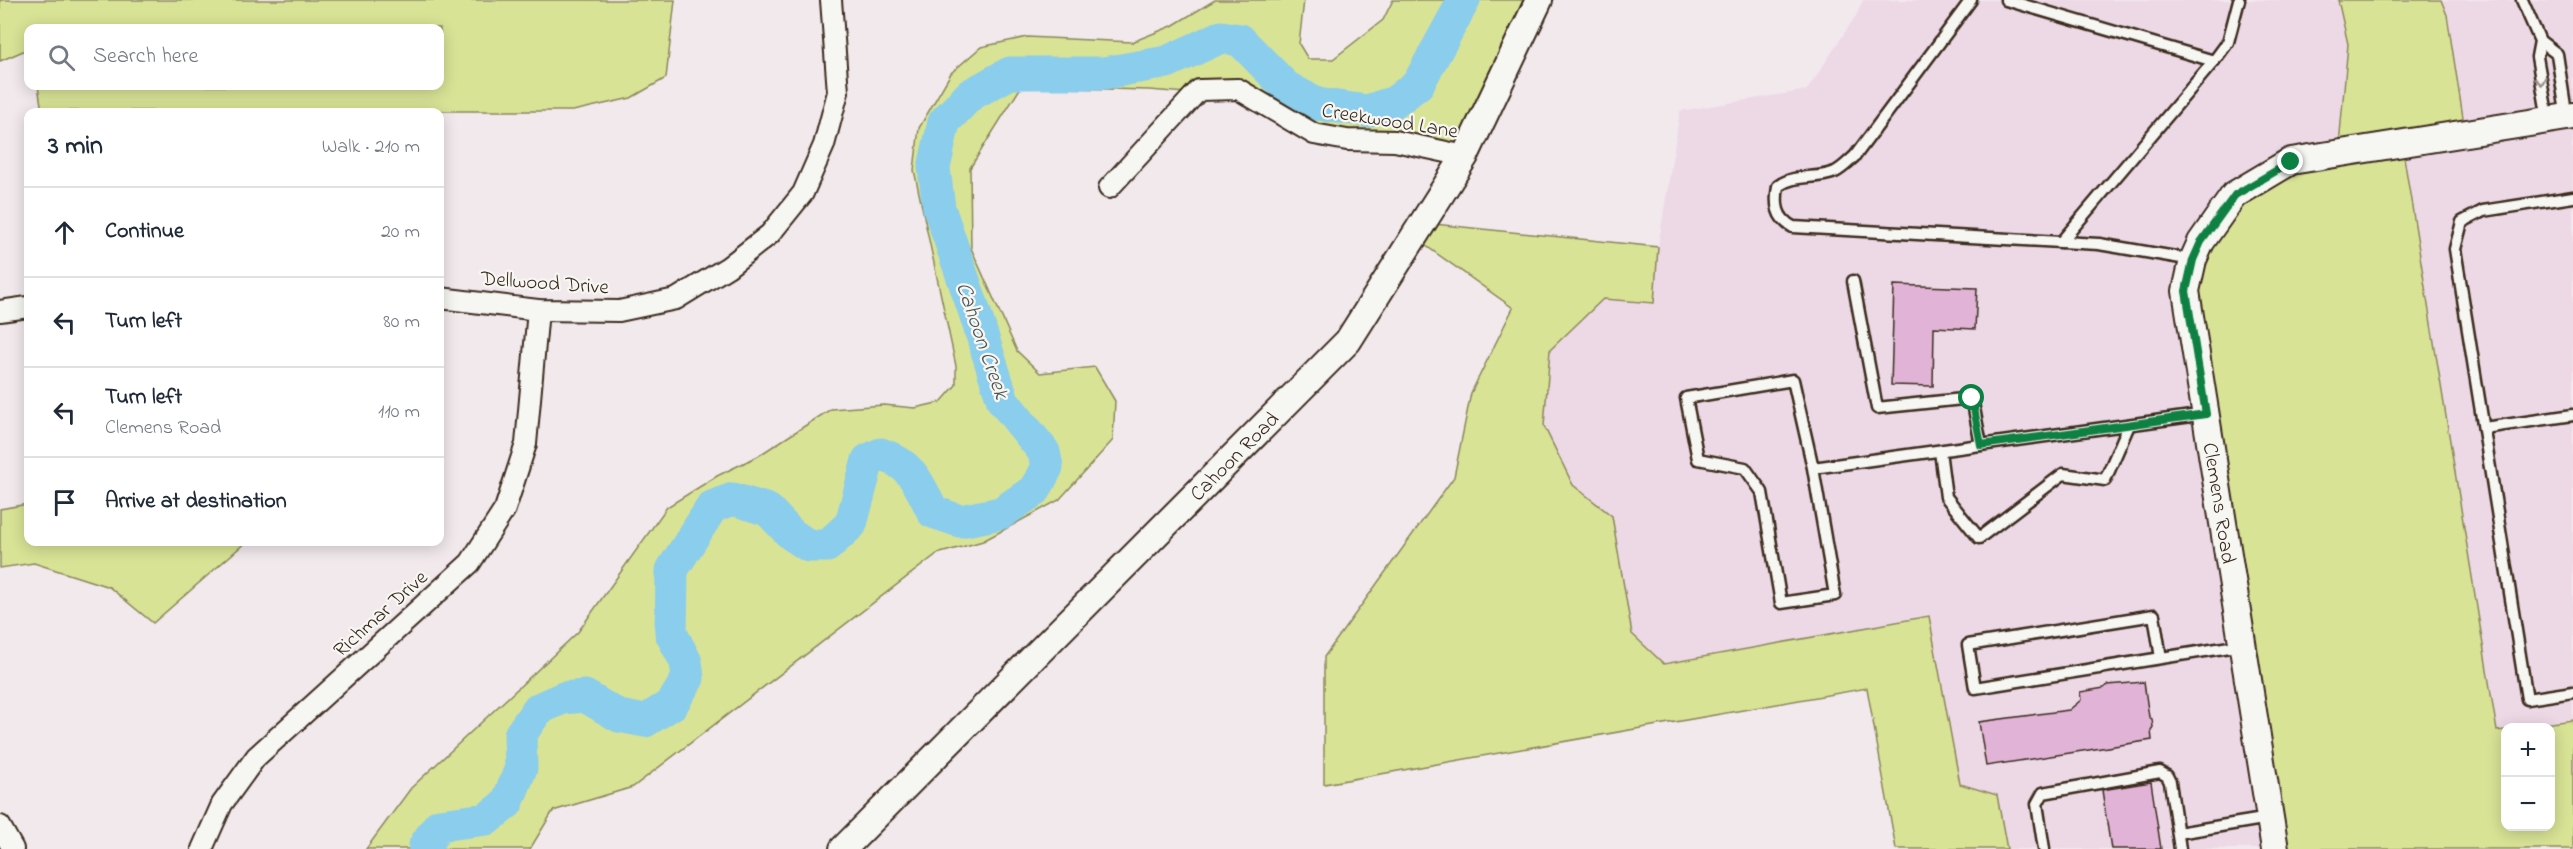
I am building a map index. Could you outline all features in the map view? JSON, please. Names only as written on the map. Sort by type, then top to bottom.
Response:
[{"type":"street","name":"Dellwood Drive","points":[[444,298],[538,310],[619,311],[676,299],[728,267],[770,234],[803,193],[824,145],[838,92],[831,0]]},
{"type":"street","name":"Cahoon Road","points":[[843,849],[1348,341],[1465,156],[1539,0]]},
{"type":"street","name":"Creekwood Lane","points":[[1109,188],[1199,90],[1238,89],[1314,134],[1347,140],[1395,141],[1465,156]]},
{"type":"street","name":"Clemens Road","points":[[2275,849],[2186,291],[2193,260],[2201,242],[2235,195],[2291,162],[2565,117]]},
{"type":"street","points":[[0,311],[24,308]]},
{"type":"street","name":"Richmar Drive","points":[[202,849],[222,804],[256,757],[470,563],[506,509],[526,444],[538,310]]},
{"type":"street","points":[[0,826],[13,849]]},
{"type":"lane","points":[[1971,0],[1854,156],[1833,173],[1797,177],[1778,186],[1776,200],[1778,214],[1784,222],[1793,227],[2099,244],[2193,260]]},
{"type":"lane","points":[[2006,0],[2214,61]]},
{"type":"lane","points":[[2061,242],[2228,42],[2239,0]]},
{"type":"lane","points":[[2522,0],[2540,41],[2557,54],[2565,117],[2546,108],[2536,57],[2540,41]]},
{"type":"lane","points":[[2573,196],[2483,211],[2462,222],[2455,249],[2527,699],[2573,692]]},
{"type":"lane","points":[[1853,281],[1876,408],[1972,398],[1981,445]]},
{"type":"lane","points":[[1793,380],[1813,468],[1835,595],[1781,603],[1762,492],[1745,468],[1698,459],[1686,398],[1793,380]]},
{"type":"lane","points":[[1813,468],[2206,414]]},
{"type":"lane","points":[[2484,428],[2573,416]]},
{"type":"lane","points":[[1940,451],[1946,497],[1979,538],[2063,474],[2105,480],[2129,425]]},
{"type":"lane","points":[[2161,658],[2154,615],[1968,645],[1975,688],[2243,645]]},
{"type":"lane","points":[[2044,849],[2037,804],[2043,793],[2160,772],[2167,776],[2170,782],[2180,849]]},
{"type":"lane","points":[[2178,833],[2270,818]]},
{"type":"shaded area","points":[[1863,0],[2573,0],[2573,720],[2552,723],[2501,723],[2501,731],[2497,732],[2400,135],[2275,155],[2218,195],[2186,252],[2269,849],[2007,849],[1997,795],[1960,784],[1929,616],[1664,664],[1632,634],[1612,516],[1573,485],[1544,426],[1550,350],[1603,299],[1654,302],[1658,247],[1680,111],[1807,90],[1857,14]]},
{"type":"green space","points":[[0,0],[675,0],[666,78],[631,98],[573,111],[444,111],[444,108],[42,108],[39,90],[444,90],[444,24],[24,24],[24,51],[0,61]]},
{"type":"green space","points":[[1215,0],[1304,0],[1299,44],[1308,59],[1333,59],[1383,20],[1393,0],[1546,0],[1468,165],[1385,150],[1237,97],[1149,90],[1021,87],[970,168],[971,248],[1017,351],[1040,373],[1095,367],[1115,401],[1113,440],[1059,500],[983,541],[937,554],[633,787],[553,811],[530,849],[366,849],[411,788],[578,632],[667,507],[717,476],[758,456],[831,409],[884,405],[915,408],[941,402],[956,385],[956,366],[914,170],[919,128],[951,73],[981,47],[1027,37],[1132,42],[1172,26]]},
{"type":"green space","points":[[2338,0],[2441,0],[2447,15],[2464,124],[2339,145],[2348,44]]},
{"type":"green space","points":[[2403,151],[2497,731],[2501,730],[2501,831],[2555,831],[2555,723],[2552,723],[2573,720],[2573,849],[2285,849],[2196,292],[2205,252],[2240,201],[2296,169]]},
{"type":"green space","points":[[1434,224],[1658,247],[1654,303],[1603,299],[1550,350],[1544,426],[1573,485],[1612,516],[1632,634],[1664,664],[1929,616],[1960,784],[1997,795],[2007,849],[1896,849],[1867,688],[1324,784],[1324,657],[1454,477],[1471,393],[1513,308],[1422,243]]},
{"type":"green space","points":[[24,505],[24,546],[241,546],[153,623],[109,587],[34,563],[0,568],[0,509]]},
{"type":"building","points":[[1894,285],[1977,288],[1975,329],[1934,327],[1933,386],[1891,385]]},
{"type":"building","points":[[2144,682],[2149,717],[2152,719],[2152,740],[1986,766],[1979,722],[2069,710],[2081,700],[2080,692],[2104,688],[2107,685]]},
{"type":"building","points":[[2151,782],[2161,849],[2111,849],[2102,790]]},
{"type":"waterway","name":"Cahoon Creek","points":[[425,849],[425,845],[439,825],[487,819],[507,803],[521,768],[520,735],[538,709],[563,698],[585,696],[619,716],[645,721],[672,704],[688,678],[686,662],[671,633],[672,570],[712,507],[733,499],[768,510],[791,534],[809,546],[827,546],[851,524],[868,460],[881,454],[908,470],[919,484],[933,512],[960,521],[1001,513],[1035,490],[1047,467],[1044,452],[1003,401],[939,208],[934,168],[944,122],[970,95],[1010,73],[1104,73],[1167,62],[1221,37],[1240,40],[1286,87],[1317,104],[1367,111],[1395,102],[1418,84],[1464,0]]},
{"type":"route","points":[[1972,398],[1981,445],[2206,414],[2186,291],[2193,260],[2201,242],[2235,195],[2291,162]]}]
